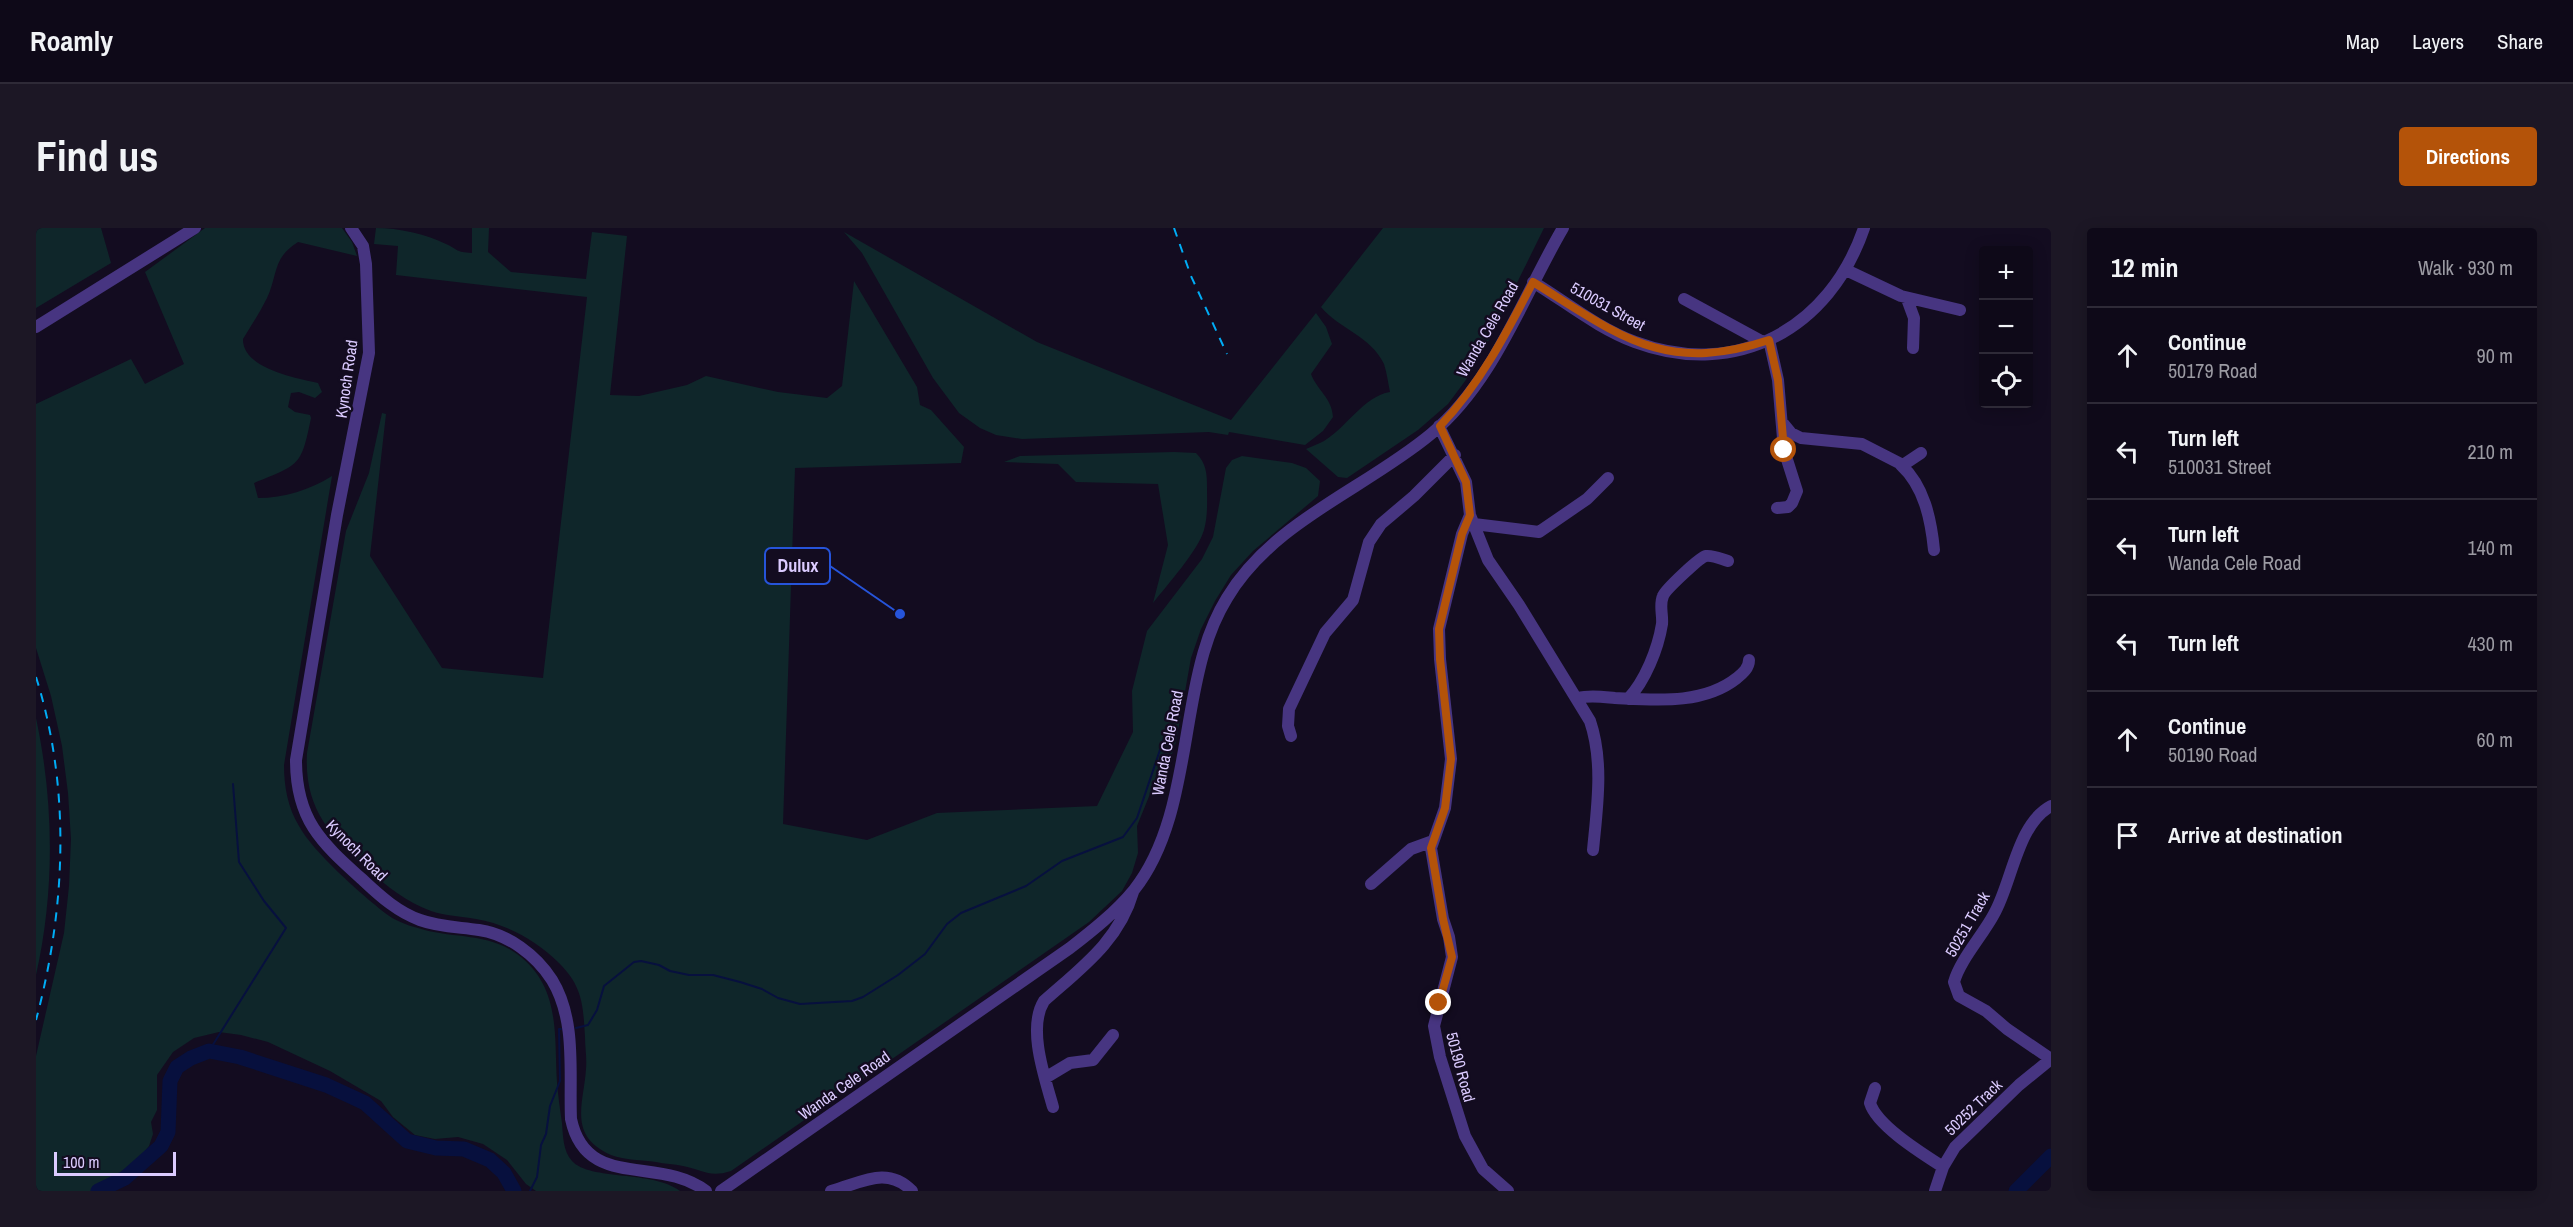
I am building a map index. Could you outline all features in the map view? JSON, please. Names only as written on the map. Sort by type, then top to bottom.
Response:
[{"type":"street","points":[[36,327],[195,228]]},
{"type":"street","name":"Kynoch Road","points":[[351,228],[363,246],[366,264],[369,353],[337,515],[296,760],[297,789],[301,804],[320,840],[398,910],[427,922],[482,930],[496,935],[514,943],[539,964],[552,980],[568,1022],[571,1119],[573,1130],[585,1152],[601,1163],[690,1180],[706,1191]]},
{"type":"street","name":"Wanda Cele Road","points":[[721,1191],[1070,948],[1091,932],[1134,890],[1150,863],[1165,830],[1181,764],[1201,660],[1210,633],[1227,597],[1253,564],[1281,538],[1415,446],[1440,426],[1459,405],[1489,364],[1563,228]]},
{"type":"street","name":"510031 Street","points":[[1533,282],[1617,334],[1636,343],[1681,353],[1720,354],[1766,341],[1806,317],[1835,287],[1846,270],[1864,228]]},
{"type":"street","points":[[1846,270],[1907,299],[1960,310]]},
{"type":"street","points":[[1684,299],[1766,341],[1778,380],[1784,450],[1797,494],[1788,507],[1777,508]]},
{"type":"street","points":[[1907,299],[1914,318],[1913,348]]},
{"type":"street","points":[[1782,422],[1791,433],[1801,438],[1862,444],[1913,475],[1921,492],[1934,550]]},
{"type":"street","points":[[1440,426],[1466,482],[1472,519],[1488,560],[1578,698],[1590,721],[1596,739],[1599,782],[1593,850]]},
{"type":"street","points":[[1900,465],[1907,464],[1921,453]]},
{"type":"street","points":[[1291,736],[1288,726],[1289,709],[1325,633],[1353,600],[1369,542],[1381,524],[1414,496],[1455,455]]},
{"type":"street","points":[[1472,519],[1539,532],[1587,499],[1608,478]]},
{"type":"street","points":[[1371,884],[1411,849],[1433,841],[1445,808],[1451,759],[1439,629],[1462,534],[1472,519]]},
{"type":"street","points":[[1628,699],[1641,683],[1659,635],[1662,618],[1661,601],[1664,593],[1704,556],[1728,561]]},
{"type":"street","points":[[1578,698],[1666,699],[1708,694],[1735,680],[1747,669],[1749,660]]},
{"type":"street","name":"50251 Track","points":[[2051,806],[2036,818],[2027,831],[1995,912],[1954,982],[1959,996],[1986,1011],[2007,1029],[2051,1059]]},
{"type":"street","name":"50190 Road","points":[[1433,841],[1432,862],[1452,957],[1434,1019],[1434,1034],[1465,1136],[1483,1169],[1508,1191]]},
{"type":"street","points":[[1053,1107],[1045,1078],[1038,1030],[1039,1010],[1044,1001],[1108,942],[1128,911],[1134,890]]},
{"type":"street","points":[[1045,1078],[1070,1063],[1093,1060],[1113,1035]]},
{"type":"street","name":"50252 Track","points":[[1935,1191],[1943,1167],[1955,1147],[2051,1059]]},
{"type":"street","points":[[1875,1088],[1870,1102],[1878,1116],[1914,1148],[1943,1167]]},
{"type":"street","points":[[831,1191],[886,1176],[900,1180],[912,1191]]},
{"type":"green space","points":[[36,228],[101,228],[111,263],[36,308]]},
{"type":"green space","points":[[205,228],[342,228],[352,242],[357,256],[298,242],[284,254],[280,261],[267,298],[243,339],[245,349],[260,364],[284,375],[318,383],[322,392],[315,398],[299,392],[291,393],[288,407],[295,412],[310,415],[311,418],[304,446],[301,455],[290,467],[254,483],[258,498],[277,497],[296,492],[332,476],[284,765],[287,797],[295,819],[326,860],[389,916],[405,924],[430,931],[494,942],[517,954],[531,967],[548,996],[552,1012],[558,1097],[564,1143],[569,1157],[581,1167],[593,1171],[654,1180],[680,1191],[536,1191],[526,1184],[507,1160],[483,1144],[458,1137],[435,1139],[415,1135],[393,1117],[381,1101],[330,1071],[268,1042],[219,1032],[194,1038],[173,1052],[157,1075],[157,1110],[151,1122],[153,1134],[149,1146],[139,1159],[95,1191],[36,1191],[36,1056],[64,933],[71,839],[62,746],[51,696],[36,648],[36,404],[131,359],[145,384],[184,364],[145,272]]},
{"type":"green space","points":[[376,228],[403,230],[438,240],[460,251],[472,253],[472,228],[489,228],[488,252],[511,272],[586,279],[592,232],[627,236],[610,395],[639,396],[687,385],[706,376],[778,392],[827,398],[842,386],[854,281],[917,387],[920,405],[931,410],[964,447],[961,463],[795,468],[783,824],[867,840],[937,813],[1097,806],[1133,732],[1132,691],[1147,631],[1202,559],[1213,537],[1226,468],[1232,460],[1242,456],[1292,463],[1306,468],[1320,481],[1318,496],[1253,551],[1231,575],[1201,629],[1191,658],[1176,742],[1168,766],[1152,789],[1137,826],[1138,853],[1132,873],[1122,891],[1089,922],[731,1171],[712,1174],[680,1165],[622,1158],[597,1147],[588,1138],[581,1118],[586,1065],[583,1015],[580,997],[567,972],[541,948],[510,929],[488,921],[431,911],[397,893],[341,844],[315,805],[307,772],[307,753],[346,531],[369,473],[382,413],[386,414],[370,556],[442,668],[543,678],[587,297],[396,275],[398,246],[374,244]]},
{"type":"green space","points":[[1383,228],[1544,228],[1483,352],[1448,404],[1418,430],[1347,478],[1338,477],[1306,449],[1332,435],[1363,406],[1390,392],[1384,364],[1378,354],[1363,339],[1328,315],[1321,307]]},
{"type":"green space","points":[[844,232],[1037,342],[1231,420],[1316,313],[1326,327],[1332,344],[1311,374],[1327,399],[1333,417],[1323,431],[1305,445],[1229,432],[1228,435],[1209,432],[1022,439],[996,435],[980,428],[959,413],[933,378],[862,253]]},
{"type":"green space","points":[[1196,453],[1204,464],[1207,482],[1206,519],[1201,538],[1195,548],[1182,568],[1153,603],[1168,545],[1158,484],[1076,482],[1058,464],[1004,462],[1020,456]]},
{"type":"green space","points":[[36,718],[46,782],[50,846],[47,911],[36,975]]},
{"type":"waterway","points":[[576,1028],[588,1025],[597,1010],[604,986],[634,962],[641,961],[659,965],[670,971],[689,975],[713,975],[740,982],[762,989],[778,998],[800,1004],[852,1001],[863,997],[898,975],[925,954],[947,924],[961,913],[1026,886],[1062,861],[1123,837],[1137,818],[1167,729]]},
{"type":"waterway","points":[[209,1051],[286,928],[264,901],[239,862],[233,784]]},
{"type":"waterway","points":[[530,1191],[537,1177],[541,1145],[546,1134],[550,1106],[560,1081],[559,1029],[561,1029]]},
{"type":"waterway","points":[[98,1191],[125,1178],[161,1146],[168,1132],[170,1081],[177,1067],[209,1051],[240,1057],[326,1085],[365,1103],[407,1141],[436,1148],[464,1149],[490,1160],[504,1173],[514,1191]]},
{"type":"waterway","points":[[2016,1191],[2051,1156]]},
{"type":"railway","points":[[1174,228],[1191,276],[1227,354]]},
{"type":"railway","points":[[36,677],[55,762],[60,848],[54,935],[36,1020]]},
{"type":"place","name":"Dulux","points":[[900,614]]},
{"type":"route","points":[[1439,1003],[1452,957],[1431,848],[1445,808],[1451,759],[1451,742],[1444,703],[1439,629],[1462,534],[1470,515],[1466,482],[1440,426],[1459,405],[1489,364],[1533,282],[1617,334],[1636,343],[1673,352],[1720,354],[1741,350],[1769,340],[1778,380],[1784,450]]}]
